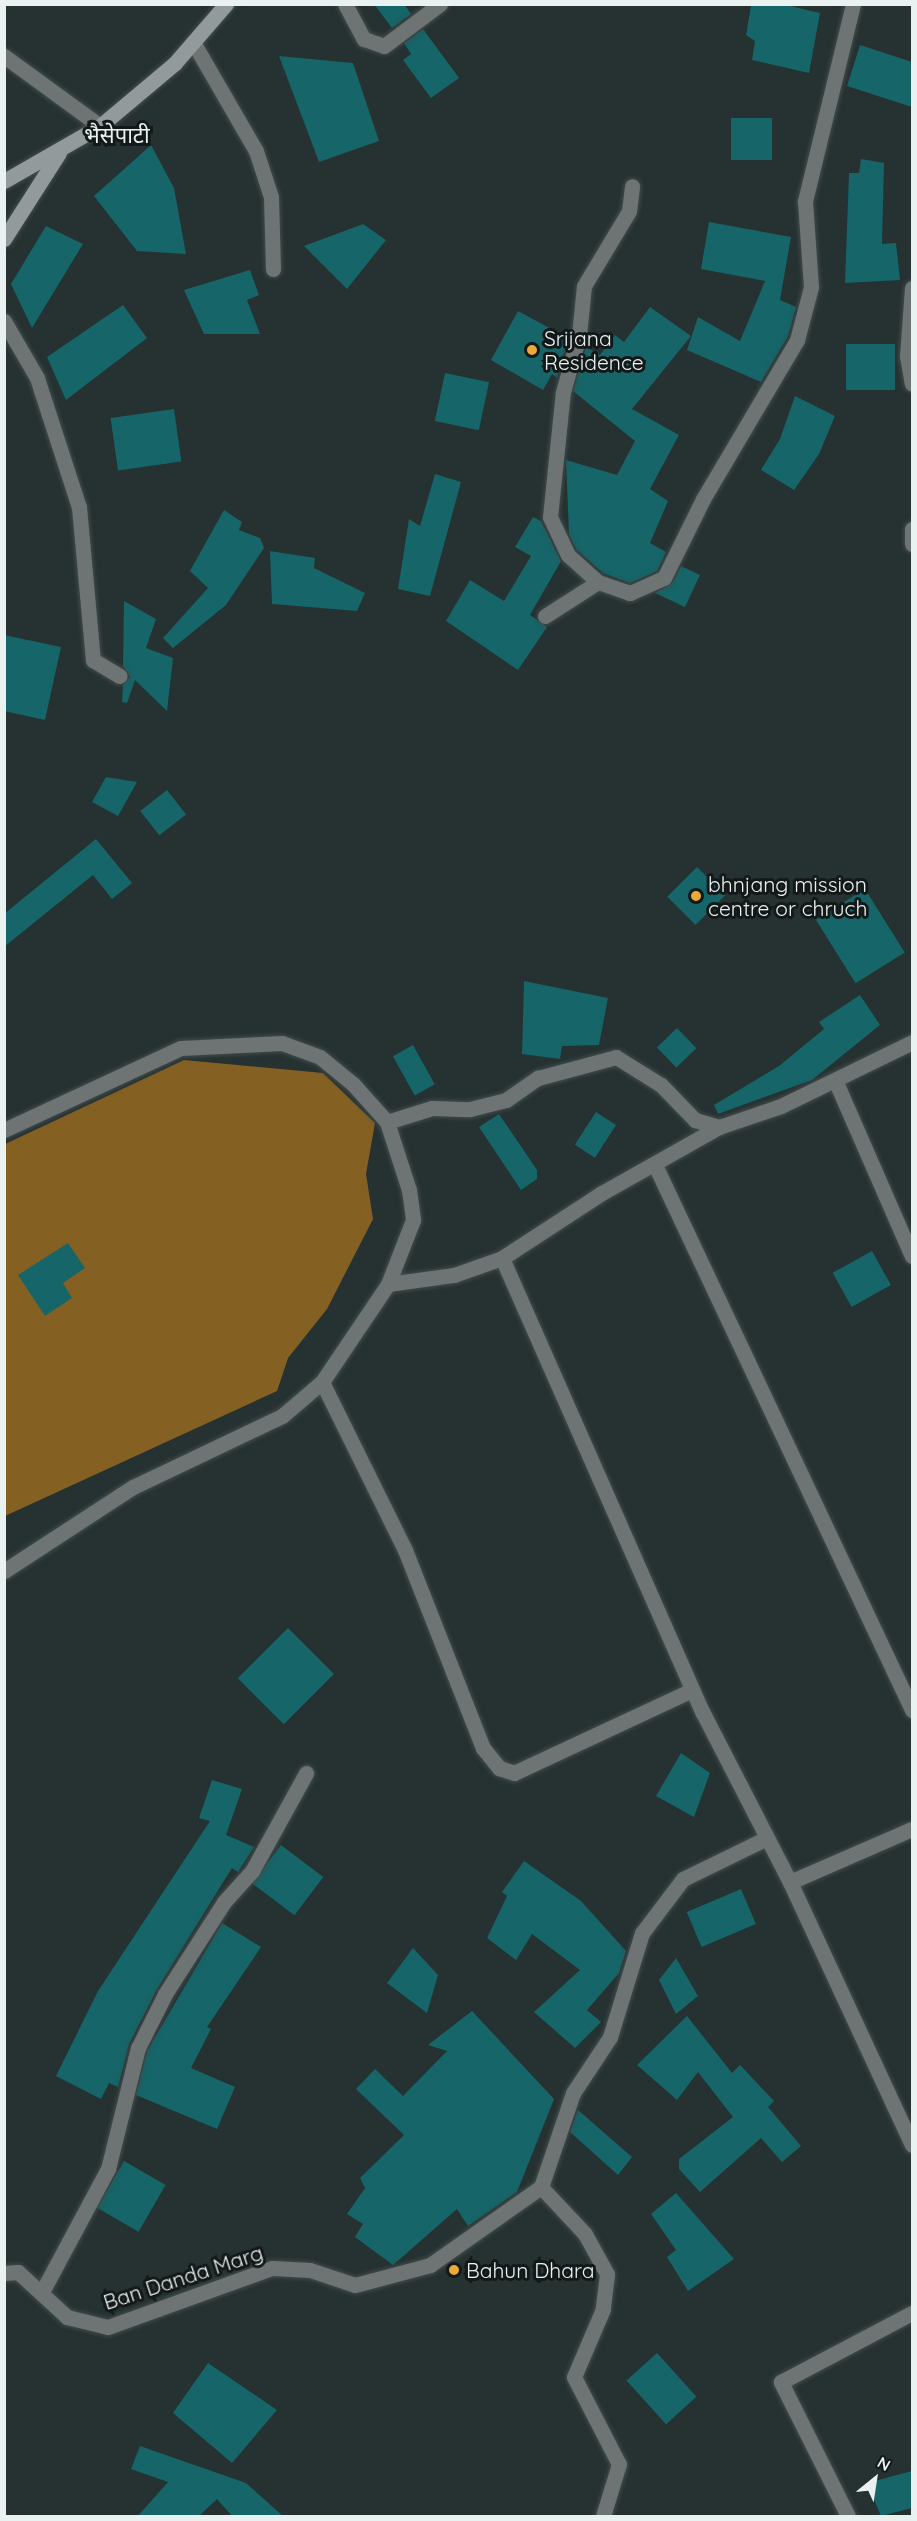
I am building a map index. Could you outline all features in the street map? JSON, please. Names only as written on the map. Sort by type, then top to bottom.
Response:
[{"type":"main road","points":[[4,181],[59,153],[100,126],[194,42],[226,4]]},
{"type":"main road","points":[[4,239],[59,153]]},
{"type":"street","points":[[345,4],[364,39],[384,46],[441,4]]},
{"type":"street","points":[[632,186],[629,211],[584,286],[579,335],[563,392],[550,517],[568,555],[598,582],[630,593],[664,578],[703,499],[797,340],[811,287],[805,201],[853,4]]},
{"type":"street","points":[[194,42],[256,151],[271,197],[273,269]]},
{"type":"street","points":[[4,56],[100,126]]},
{"type":"street","points":[[912,291],[907,356],[912,384]]},
{"type":"street","points":[[4,321],[37,378],[79,507],[93,660],[120,676]]},
{"type":"street","points":[[912,529],[912,544]]},
{"type":"street","points":[[545,616],[598,582]]},
{"type":"street","points":[[388,1284],[454,1275],[502,1258],[719,1128],[835,1080],[912,1042]]},
{"type":"street","points":[[4,1130],[181,1048],[282,1043],[320,1057],[387,1122],[413,1220],[388,1284],[322,1382],[282,1416],[133,1487],[4,1571]]},
{"type":"street","points":[[387,1122],[432,1108],[470,1108],[506,1100],[538,1078],[616,1057],[662,1085],[695,1120],[719,1128]]},
{"type":"street","points":[[835,1080],[912,1256]]},
{"type":"street","points":[[655,1165],[912,1710]]},
{"type":"street","points":[[502,1258],[692,1689],[765,1839],[790,1882],[912,2145]]},
{"type":"street","points":[[322,1382],[405,1550],[483,1748],[499,1768],[514,1773],[692,1689]]},
{"type":"street","points":[[43,2290],[108,2169],[138,2048],[165,1994],[224,1902],[252,1871],[306,1773]]},
{"type":"street","points":[[790,1882],[912,1829]]},
{"type":"street","points":[[603,2517],[619,2464],[574,2377],[603,2309],[607,2274],[585,2234],[541,2187],[573,2093],[610,2037],[642,1933],[683,1879],[765,1839]]},
{"type":"street","name":"Ban Danda Marg","points":[[4,2273],[18,2272],[43,2290],[67,2317],[108,2327],[272,2268],[310,2270],[354,2285],[430,2265],[541,2187]]},
{"type":"street","points":[[848,2517],[780,2382],[912,2313]]},
{"type":"shaded area","points":[[184,1060],[323,1073],[375,1123],[366,1174],[373,1219],[327,1309],[288,1358],[277,1391],[5,1516],[5,1144]]},
{"type":"building","points":[[374,4],[404,4],[411,14],[392,28]]},
{"type":"building","points":[[782,4],[820,13],[809,73],[752,60],[755,41],[746,35],[751,6]]},
{"type":"building","points":[[423,29],[459,78],[431,98],[403,60],[411,54],[404,43]]},
{"type":"building","points":[[860,45],[912,62],[912,107],[847,86]]},
{"type":"building","points":[[279,56],[353,63],[379,141],[319,162]]},
{"type":"building","points":[[731,118],[772,118],[772,160],[731,160]]},
{"type":"building","points":[[151,145],[174,188],[186,254],[137,251],[94,196]]},
{"type":"building","points":[[861,159],[884,163],[882,244],[896,243],[900,280],[845,283],[849,173],[859,173]]},
{"type":"building","points":[[709,222],[791,237],[780,300],[796,307],[788,336],[761,382],[687,350],[698,317],[740,341],[765,281],[701,269]]},
{"type":"building","points":[[363,224],[386,240],[347,289],[304,246]]},
{"type":"building","points":[[46,226],[83,244],[32,328],[11,284]]},
{"type":"building","points":[[250,270],[259,295],[247,300],[260,334],[204,334],[184,290]]},
{"type":"building","points":[[123,305],[147,338],[66,400],[47,357]]},
{"type":"building","points":[[650,307],[691,336],[632,409],[679,435],[650,489],[668,501],[650,543],[666,552],[657,571],[630,583],[603,573],[576,549],[569,534],[566,460],[617,475],[635,441],[573,391],[586,347],[600,355],[615,335],[624,342]]},
{"type":"building","name":"Srijana Residence","points":[[518,311],[568,338],[557,378],[552,374],[543,390],[491,360]]},
{"type":"building","points":[[846,344],[895,344],[895,390],[846,390]]},
{"type":"building","points":[[445,373],[489,382],[479,430],[435,421]]},
{"type":"building","points":[[795,396],[835,416],[819,454],[794,490],[761,470],[780,439]]},
{"type":"building","points":[[174,409],[181,461],[118,470],[111,418]]},
{"type":"building","points":[[435,474],[461,482],[430,596],[398,589],[409,519],[420,526]]},
{"type":"building","points":[[224,510],[242,522],[239,530],[260,538],[264,548],[226,605],[173,648],[163,638],[208,588],[190,571]]},
{"type":"building","points":[[533,517],[541,521],[561,561],[530,615],[547,627],[518,670],[446,621],[470,580],[504,601],[531,556],[515,547]]},
{"type":"building","points":[[270,551],[315,558],[314,568],[365,593],[357,611],[272,604]]},
{"type":"building","points":[[681,566],[700,575],[685,607],[655,593],[672,583]]},
{"type":"building","points":[[124,601],[156,619],[146,648],[173,658],[167,711],[135,680],[127,703],[122,702],[123,685],[130,677],[123,666]]},
{"type":"building","points":[[4,635],[61,647],[45,720],[4,711]]},
{"type":"building","points":[[106,777],[137,782],[118,816],[92,802]]},
{"type":"building","points":[[167,790],[186,814],[159,835],[140,811]]},
{"type":"building","points":[[96,839],[132,883],[112,899],[93,875],[4,947],[4,914]]},
{"type":"building","name":"bhnjang mission centre or chruch","points":[[697,867],[725,895],[696,925],[667,897]]},
{"type":"building","points":[[865,889],[905,953],[856,983],[816,920]]},
{"type":"building","points":[[524,981],[608,998],[599,1045],[562,1046],[560,1059],[522,1054]]},
{"type":"building","points":[[860,995],[880,1025],[812,1080],[718,1114],[714,1105],[779,1066],[824,1029],[819,1022]]},
{"type":"building","points":[[677,1028],[696,1048],[676,1068],[657,1047]]},
{"type":"building","points":[[413,1045],[435,1084],[415,1096],[393,1056]]},
{"type":"building","points":[[596,1112],[616,1125],[595,1158],[575,1145]]},
{"type":"building","points":[[499,1114],[537,1170],[537,1179],[521,1190],[479,1127]]},
{"type":"building","points":[[68,1243],[85,1268],[63,1283],[72,1298],[45,1316],[18,1275]]},
{"type":"building","points":[[872,1251],[891,1285],[852,1307],[833,1273]]},
{"type":"building","points":[[288,1628],[334,1674],[284,1724],[238,1678]]},
{"type":"building","points":[[681,1753],[710,1773],[694,1817],[656,1796]]},
{"type":"building","points":[[212,1780],[242,1789],[226,1835],[254,1847],[238,1872],[232,1868],[157,1989],[129,2044],[118,2087],[109,2083],[101,2099],[56,2076],[98,1991],[210,1821],[199,1818]]},
{"type":"building","points":[[281,1845],[323,1877],[294,1915],[252,1883]]},
{"type":"building","points":[[524,1861],[581,1901],[626,1951],[619,1973],[587,2010],[601,2022],[575,2048],[534,2012],[580,1970],[532,1934],[516,1960],[487,1938],[507,1896],[502,1892]]},
{"type":"building","points":[[741,1889],[756,1924],[702,1947],[687,1912]]},
{"type":"building","points":[[222,1923],[261,1947],[207,2027],[211,2029],[191,2068],[235,2087],[217,2129],[136,2095],[147,2051]]},
{"type":"building","points":[[413,1948],[438,1975],[427,2013],[387,1983]]},
{"type":"building","points":[[676,1958],[698,1996],[676,2014],[659,1980]]},
{"type":"building","points":[[472,2011],[554,2099],[517,2192],[468,2226],[457,2209],[393,2265],[355,2237],[363,2224],[347,2214],[365,2188],[360,2178],[404,2135],[356,2089],[375,2069],[403,2096],[447,2051],[428,2045]]},
{"type":"building","points":[[687,2016],[732,2073],[740,2065],[774,2101],[768,2107],[801,2146],[782,2162],[761,2138],[700,2192],[679,2169],[679,2159],[733,2117],[698,2072],[677,2100],[637,2065]]},
{"type":"building","points":[[578,2110],[632,2157],[618,2175],[570,2132]]},
{"type":"building","points":[[124,2161],[166,2185],[139,2232],[97,2208]]},
{"type":"building","points":[[676,2193],[734,2259],[688,2291],[667,2257],[676,2250],[651,2214]]},
{"type":"building","points":[[657,2353],[696,2397],[666,2424],[627,2380]]},
{"type":"building","points":[[208,2363],[277,2410],[232,2463],[173,2413]]},
{"type":"building","points":[[140,2446],[246,2483],[284,2517],[233,2517],[217,2499],[198,2517],[137,2517],[168,2482],[131,2469]]},
{"type":"building","points":[[912,2471],[912,2508],[881,2516],[867,2483]]},
{"type":"place","name":"Srijana Residence","points":[[532,350]]},
{"type":"place","name":"bhnjang mission centre or chruch","points":[[696,896]]},
{"type":"place","name":"Bahun Dhara","points":[[454,2270]]},
{"type":"district","name":"भैसेपाटी","points":[[117,136]]}]
